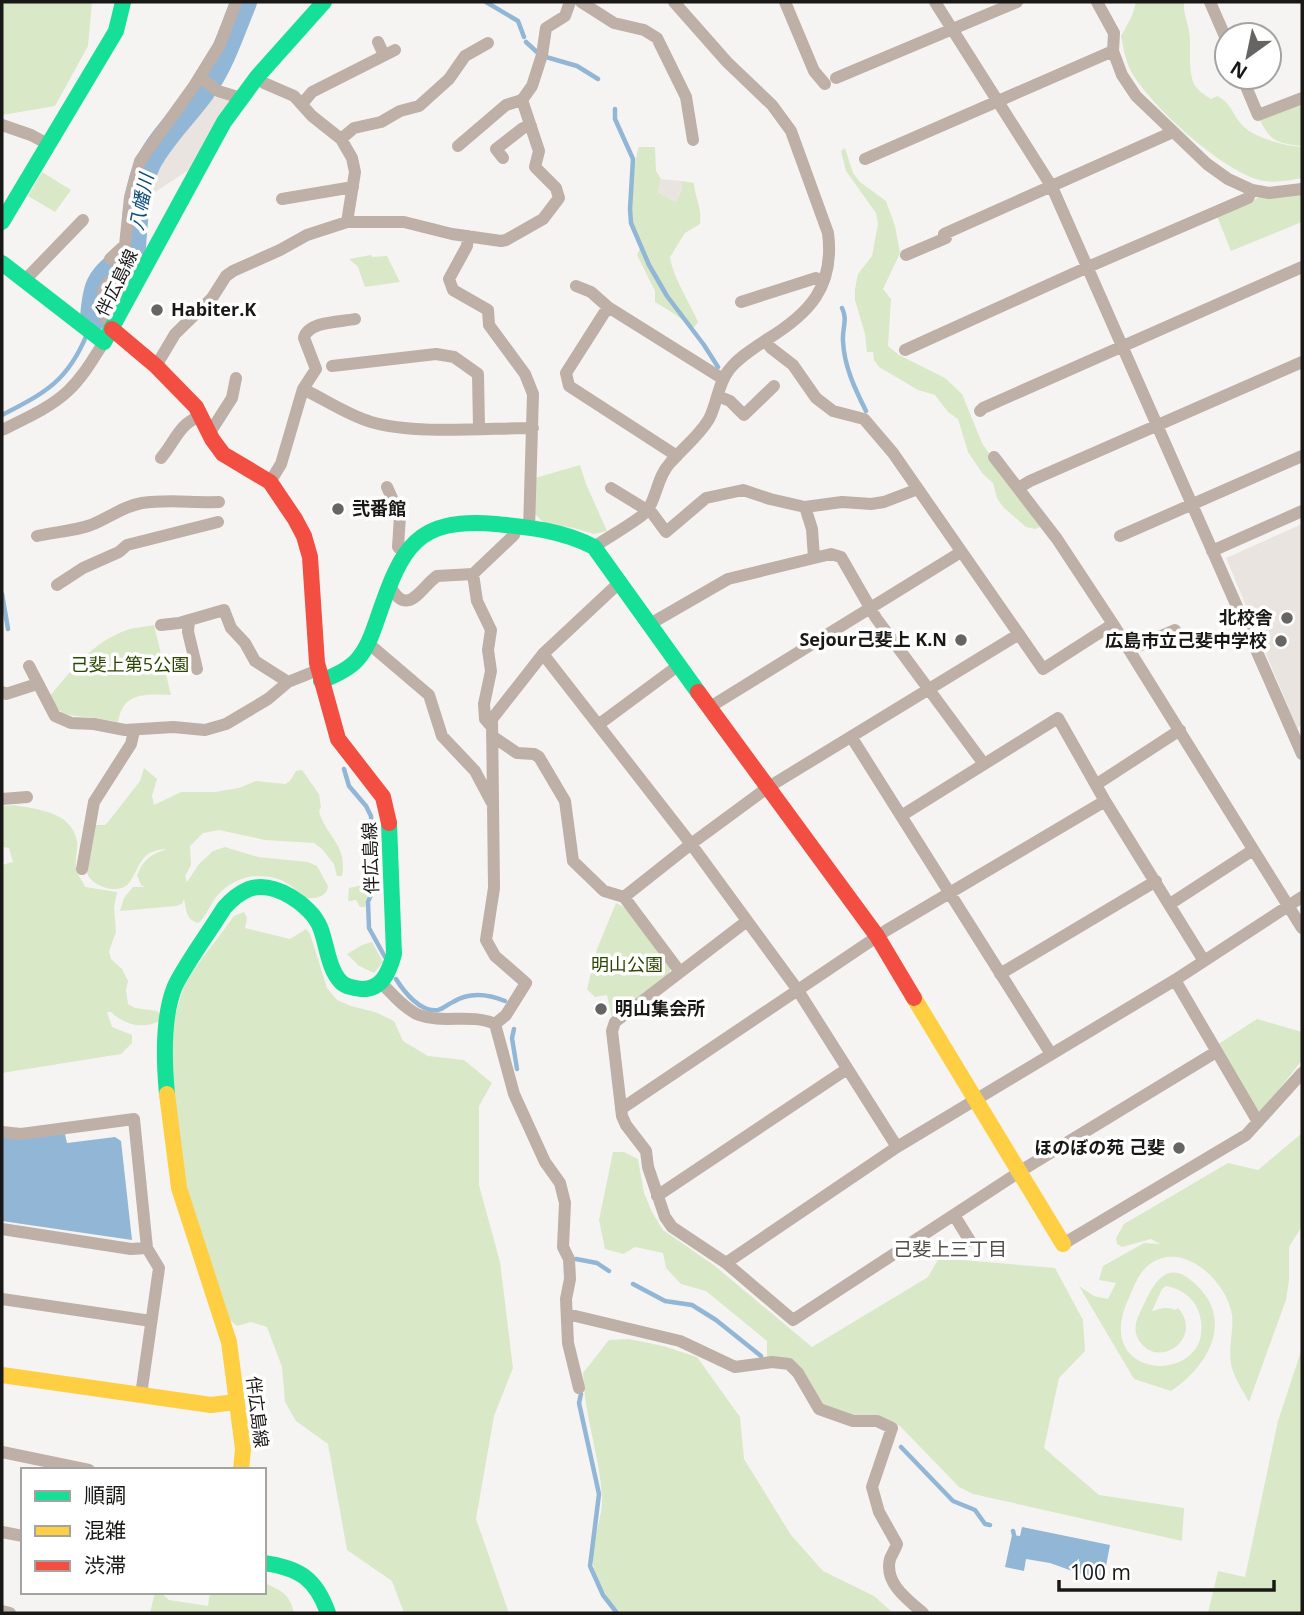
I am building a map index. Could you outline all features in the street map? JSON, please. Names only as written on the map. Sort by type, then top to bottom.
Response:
[{"type":"main road","points":[[2,222],[116,31],[123,2]]},
{"type":"main road","name":"伴広島線","points":[[241,1468],[243,1450],[229,1342],[179,1188],[164,1065],[166,1028],[175,987],[229,902],[244,890],[258,887],[283,893],[312,913],[319,925],[333,969],[341,982],[351,988],[363,990],[381,983],[390,969],[394,954],[387,808],[375,786],[338,740],[320,676],[314,629],[313,582],[307,546],[295,519],[270,482],[223,454],[209,434],[196,407],[156,366],[98,333],[240,97],[324,2]]},
{"type":"main road","points":[[2,263],[98,333]]},
{"type":"main road","points":[[320,676],[353,665],[360,657],[404,553],[420,536],[439,525],[487,523],[523,528],[573,537],[594,547],[877,936],[1063,1244]]},
{"type":"main road","points":[[2,1375],[211,1405],[235,1402]]},
{"type":"main road","points":[[266,1563],[282,1564],[301,1572],[317,1589],[328,1613]]},
{"type":"street","points":[[2,430],[67,392],[88,368],[104,313],[104,290],[107,283],[125,271],[116,260],[125,246],[130,197],[140,161],[205,81],[236,2]]},
{"type":"street","points":[[458,146],[506,106],[522,100],[532,86],[542,55],[546,28],[565,16],[570,2]]},
{"type":"street","points":[[581,2],[614,23],[644,30],[657,38],[686,97],[693,140]]},
{"type":"street","points":[[594,547],[647,511],[661,475],[701,432],[715,406],[729,369],[803,316],[819,292],[830,249],[828,233],[791,131],[772,105],[727,62],[674,2]]},
{"type":"street","points":[[785,2],[814,71],[830,81],[1017,2]]},
{"type":"street","points":[[936,2],[1052,187],[1302,754]]},
{"type":"street","points":[[1097,2],[1114,33],[1113,51],[1122,75],[1136,96],[1173,132],[1217,172],[1252,190],[1269,193],[1302,190]]},
{"type":"street","points":[[1210,2],[1218,21]]},
{"type":"street","points":[[302,104],[312,92],[390,53],[378,42]]},
{"type":"street","points":[[341,139],[354,128],[381,122],[400,111],[419,106],[449,79],[465,56],[488,43]]},
{"type":"street","points":[[865,159],[1113,51]]},
{"type":"street","points":[[257,77],[264,83],[284,90],[341,139],[352,158],[354,187],[347,222]]},
{"type":"street","points":[[205,81],[223,93],[240,97]]},
{"type":"street","points":[[1248,91],[1258,115],[1302,98]]},
{"type":"street","points":[[156,366],[175,334],[212,298],[233,271],[307,235],[347,222],[404,222],[501,241],[543,219],[559,198],[556,188],[535,167],[539,150],[522,100]]},
{"type":"street","points":[[2,125],[48,144]]},
{"type":"street","points":[[503,158],[496,149],[523,128],[531,126]]},
{"type":"street","points":[[906,255],[946,239],[944,233],[1173,132]]},
{"type":"street","points":[[282,199],[354,187]]},
{"type":"street","points":[[905,350],[1248,198],[1252,190]]},
{"type":"street","points":[[24,281],[83,220]]},
{"type":"street","points":[[389,584],[402,601],[421,594],[438,576],[474,574],[523,528],[533,428],[533,394],[529,383],[489,325],[488,310],[453,290],[450,284],[449,279],[467,246],[468,236]]},
{"type":"street","points":[[980,411],[1302,267]]},
{"type":"street","points":[[745,296],[817,278],[823,281]]},
{"type":"street","points":[[576,286],[591,292],[608,307],[723,379]]},
{"type":"street","points":[[608,307],[566,373],[569,386],[677,456]]},
{"type":"street","points":[[270,482],[281,464],[303,389],[316,369],[304,338],[305,333],[308,329],[355,319]]},
{"type":"street","points":[[766,341],[793,365],[816,398],[833,411],[863,419],[869,424],[893,453],[1043,669],[1113,624]]},
{"type":"street","points":[[332,366],[436,354],[454,357],[478,374],[479,428]]},
{"type":"street","points":[[1018,488],[1302,362]]},
{"type":"street","points":[[209,434],[232,398],[236,378]]},
{"type":"street","points":[[718,396],[730,401],[744,415],[774,386]]},
{"type":"street","points":[[303,389],[344,412],[370,422],[411,428],[533,428]]},
{"type":"street","points":[[161,458],[180,429],[201,416]]},
{"type":"street","points":[[1120,536],[1302,456]]},
{"type":"street","points":[[994,457],[1057,539],[1113,624],[1302,928]]},
{"type":"street","points":[[387,487],[400,516],[398,547],[404,553]]},
{"type":"street","points":[[611,488],[652,513],[666,532],[706,498],[743,490],[805,507],[842,502],[884,502],[918,489]]},
{"type":"street","points":[[37,537],[89,526],[139,503],[169,500],[219,502]]},
{"type":"street","points":[[805,507],[814,558]]},
{"type":"street","points":[[1212,551],[1302,511]]},
{"type":"street","points":[[57,585],[83,568],[119,552],[127,545],[218,522]]},
{"type":"street","points":[[710,707],[961,552]]},
{"type":"street","points":[[650,624],[728,579],[831,554],[841,557],[870,608],[984,764]]},
{"type":"street","points":[[474,574],[477,601],[491,630],[488,650],[491,671],[484,705],[485,719],[492,732],[517,753],[539,757],[565,801],[573,861],[604,891],[624,897],[680,972]]},
{"type":"street","points":[[495,1024],[506,1015],[526,983],[495,956],[486,940],[494,888],[492,719],[542,654],[620,582]]},
{"type":"street","points":[[161,625],[224,610],[231,628],[245,643],[255,661],[288,682]]},
{"type":"street","points":[[189,620],[188,632],[197,669]]},
{"type":"street","points":[[1129,650],[1175,630]]},
{"type":"street","points":[[624,897],[767,788],[1019,634]]},
{"type":"street","points":[[368,643],[429,695],[442,736],[475,771],[492,803]]},
{"type":"street","points":[[542,654],[691,844],[797,989],[897,1147]]},
{"type":"street","points":[[598,725],[679,665]]},
{"type":"street","points":[[29,666],[55,716],[63,721],[134,731],[173,727],[205,730],[217,727],[252,709],[288,682],[320,676]]},
{"type":"street","points":[[2,692],[6,694],[37,684]]},
{"type":"street","points":[[901,816],[1058,718],[1105,801],[1204,961]]},
{"type":"street","points":[[1097,784],[1180,730]]},
{"type":"street","points":[[82,869],[94,802],[131,744],[134,731]]},
{"type":"street","points":[[852,738],[1051,1054]]},
{"type":"street","points":[[2,799],[27,797]]},
{"type":"street","points":[[621,1109],[877,936],[1105,801]]},
{"type":"street","points":[[1170,904],[1253,850]]},
{"type":"street","points":[[1000,974],[1156,881]]},
{"type":"street","points":[[726,1263],[897,1147],[1175,980],[1302,897]]},
{"type":"street","points":[[747,921],[615,1022],[612,1031],[621,1109],[626,1125],[646,1152],[660,1208],[672,1227],[726,1263],[793,1320],[1020,1172],[1216,1052]]},
{"type":"street","points":[[1175,980],[1258,1122]]},
{"type":"street","points":[[381,983],[419,1015],[441,1019],[486,1020],[495,1024]]},
{"type":"street","points":[[495,1024],[514,1094],[545,1162],[560,1183],[565,1209],[563,1247],[569,1259],[570,1279],[566,1299],[568,1343],[579,1388]]},
{"type":"street","points":[[657,1196],[846,1069]]},
{"type":"street","points":[[1063,1244],[1246,1135],[1302,1073]]},
{"type":"street","points":[[2,1132],[21,1134],[134,1119],[147,1248],[159,1268],[141,1395]]},
{"type":"street","points":[[954,1215],[970,1241]]},
{"type":"street","points":[[2,1229],[131,1249],[147,1248]]},
{"type":"street","points":[[2,1299],[151,1321]]},
{"type":"street","points":[[567,1314],[680,1341],[735,1367],[772,1362],[789,1364],[798,1373],[819,1409],[853,1421],[877,1422],[892,1428],[872,1487],[879,1512],[897,1544],[891,1557],[890,1578],[898,1590],[923,1613]]},
{"type":"street","points":[[2,1452],[79,1468]]},
{"type":"street","points":[[2,1532],[21,1536]]},
{"type":"street","points":[[2,1611],[10,1613]]},
{"type":"shaded area","points":[[208,93],[213,97],[232,99],[193,167],[154,193],[149,202],[145,201],[152,164]]},
{"type":"shaded area","points":[[661,179],[682,181],[676,202],[658,192]]},
{"type":"shaded area","name":"広島市立己斐中学校","points":[[1302,524],[1302,725],[1297,728],[1226,558]]},
{"type":"green space","points":[[2,2],[92,2],[88,46],[55,106],[2,115]]},
{"type":"green space","points":[[1136,2],[1184,2],[1194,84],[1211,99],[1217,96],[1222,99],[1248,130],[1262,138],[1302,147],[1302,178],[1269,182],[1248,176],[1229,166],[1188,135],[1152,99],[1129,67],[1121,36]]},
{"type":"green space","points":[[1302,102],[1302,146],[1281,142],[1272,137],[1260,120]]},
{"type":"green space","points":[[639,147],[655,147],[656,171],[661,179],[658,192],[676,202],[682,181],[694,183],[700,224],[685,233],[670,257],[678,281],[698,322],[692,330],[655,302],[655,291],[637,255],[640,248],[636,240],[639,237],[631,209]]},
{"type":"green space","points":[[845,148],[853,173],[860,182],[886,201],[895,226],[900,253],[883,289],[891,299],[888,346],[899,355],[945,378],[962,394],[982,443],[1040,527],[1026,527],[1003,507],[993,483],[983,474],[968,452],[958,419],[948,412],[935,395],[918,390],[879,367],[873,352],[867,352],[855,289],[858,274],[872,256],[878,224],[876,213],[846,171],[841,151]]},
{"type":"green space","points":[[42,172],[71,190],[55,212],[28,196]]},
{"type":"green space","points":[[1302,194],[1302,222],[1231,251],[1217,216],[1262,196]]},
{"type":"green space","points":[[371,255],[387,256],[400,282],[365,287],[358,267],[349,259]]},
{"type":"green space","points":[[580,465],[607,531],[594,534],[544,523],[535,514],[535,478]]},
{"type":"green space","name":"己斐上第5公園","points":[[154,625],[171,695],[144,695],[130,700],[121,712],[118,722],[70,715],[61,712],[53,704],[49,697],[75,667],[103,642],[133,628]]},
{"type":"green space","points":[[144,768],[157,779],[152,796],[154,805],[181,792],[215,792],[239,788],[256,781],[285,784],[296,771],[302,770],[319,794],[322,820],[342,856],[342,876],[337,876],[334,864],[314,843],[265,840],[219,830],[203,833],[190,846],[191,865],[185,876],[187,882],[199,864],[213,851],[225,847],[258,857],[308,862],[317,866],[328,886],[326,893],[317,898],[306,898],[283,881],[256,876],[239,880],[224,889],[198,923],[189,917],[184,899],[182,904],[176,906],[120,911],[124,898],[133,887],[145,887],[141,885],[137,875],[145,861],[167,849],[151,852],[146,856],[124,887],[105,888],[94,882],[87,873],[93,825],[105,825],[108,822],[140,781]]},
{"type":"green space","points":[[15,805],[52,814],[68,823],[77,841],[76,868],[85,887],[117,892],[114,907],[116,932],[109,951],[111,959],[122,969],[128,981],[128,1004],[160,1014],[159,1021],[140,1025],[121,1020],[107,1012],[112,1027],[132,1035],[132,1043],[121,1054],[2,1073],[2,865],[13,862],[9,848],[2,847],[2,806]]},
{"type":"green space","points":[[363,885],[369,889],[365,907],[360,907],[356,900],[348,901],[349,888]]},
{"type":"green space","name":"明山公園","points":[[616,903],[626,908],[671,967],[669,975],[612,1017],[607,995],[595,997],[587,989],[597,949]]},
{"type":"green space","points":[[244,912],[247,918],[245,928],[290,939],[306,929],[327,988],[337,1000],[394,1021],[403,1041],[428,1056],[464,1060],[492,1083],[479,1106],[479,1185],[500,1262],[513,1368],[494,1416],[476,1519],[509,1613],[404,1613],[392,1581],[347,1550],[328,1444],[296,1421],[285,1402],[282,1367],[267,1327],[251,1322],[237,1326],[230,1320],[187,1188],[172,1108],[172,1025],[184,987],[193,971],[234,916]]},
{"type":"green space","points":[[372,942],[383,962],[374,973],[359,966],[347,954]]},
{"type":"green space","points":[[1257,1019],[1302,1032],[1302,1060],[1262,1112],[1256,1110],[1217,1045]]},
{"type":"green space","points":[[1302,1133],[1302,1226],[1289,1247],[1286,1300],[1249,1402],[1232,1368],[1232,1315],[1222,1289],[1202,1268],[1176,1257],[1163,1258],[1150,1264],[1137,1280],[1128,1300],[1121,1328],[1126,1348],[1139,1361],[1156,1366],[1175,1364],[1191,1355],[1200,1339],[1198,1310],[1188,1296],[1166,1286],[1152,1311],[1178,1308],[1185,1319],[1183,1339],[1168,1351],[1158,1353],[1148,1350],[1137,1337],[1138,1317],[1152,1289],[1161,1278],[1173,1273],[1188,1278],[1203,1292],[1212,1306],[1215,1322],[1213,1337],[1198,1366],[1186,1380],[1171,1391],[1134,1379],[1079,1286],[1094,1296],[1108,1299],[1116,1283],[1099,1280],[1103,1266],[1144,1243],[1160,1244],[1151,1239],[1122,1247],[1117,1244],[1116,1238],[1124,1224],[1228,1163],[1258,1170]]},
{"type":"green space","points":[[613,1152],[624,1152],[638,1159],[644,1193],[663,1230],[715,1266],[812,1347],[928,1277],[939,1258],[1055,1268],[1083,1320],[1085,1351],[1059,1378],[1044,1448],[1099,1495],[1184,1508],[1182,1541],[973,1494],[959,1487],[900,1426],[882,1418],[861,1419],[822,1405],[801,1369],[767,1358],[767,1341],[706,1291],[681,1284],[666,1268],[663,1253],[635,1247],[623,1254],[605,1249],[599,1220]]},
{"type":"green space","points":[[629,1339],[697,1357],[740,1417],[744,1459],[791,1535],[823,1571],[874,1596],[893,1613],[623,1613],[618,1610],[600,1584],[593,1564],[593,1547],[602,1495],[583,1373],[609,1340]]},
{"type":"green space","points":[[1302,1348],[1302,1613],[1208,1613],[1218,1571],[1245,1577],[1278,1421]]},
{"type":"green space","points":[[266,1584],[284,1594],[294,1613],[150,1613],[155,1594],[162,1594],[169,1600],[208,1606],[210,1594],[266,1594]]},
{"type":"water","points":[[65,1134],[67,1143],[115,1137],[121,1141],[132,1240],[2,1221],[2,1138]]},
{"type":"water","points":[[1022,1527],[1110,1545],[1103,1582],[1050,1563],[1026,1559],[1024,1571],[1005,1567],[1012,1535],[1020,1536]]},
{"type":"waterway","name":"八幡川","points":[[93,319],[94,303],[100,284],[133,247],[135,215],[148,163],[210,80],[244,2]]},
{"type":"waterway","points":[[486,2],[518,21],[524,37]]},
{"type":"waterway","points":[[526,42],[538,53]]},
{"type":"waterway","points":[[546,57],[577,66],[598,79]]},
{"type":"waterway","points":[[615,109],[615,119],[633,159],[631,223],[649,265],[667,296],[718,367]]},
{"type":"waterway","points":[[842,308],[845,316],[845,359],[866,411]]},
{"type":"waterway","name":"八幡川","points":[[2,415],[54,384],[72,363],[87,334]]},
{"type":"waterway","points":[[2,594],[8,629]]},
{"type":"waterway","points":[[344,769],[349,786],[371,816],[374,887],[368,902],[369,928],[385,957]]},
{"type":"waterway","points":[[396,979],[419,1005],[432,1010],[472,995],[505,1001]]},
{"type":"waterway","points":[[514,1029],[512,1038],[517,1069]]},
{"type":"waterway","points":[[576,1259],[597,1263],[609,1271]]},
{"type":"waterway","points":[[633,1284],[665,1301],[692,1305],[716,1320],[761,1356]]},
{"type":"waterway","points":[[581,1394],[579,1403],[599,1494],[590,1566],[603,1595],[617,1613]]},
{"type":"waterway","points":[[901,1447],[953,1501],[975,1510],[985,1524],[990,1525]]},
{"type":"waterway","points":[[1013,1531],[1014,1535]]},
{"type":"traffic: fast","points":[[2,222],[116,31],[123,2]]},
{"type":"traffic: fast","points":[[2,263],[104,342],[224,122],[257,77],[324,2]]},
{"type":"traffic: fast","points":[[321,681],[345,670],[361,655],[370,639],[395,572],[416,542],[430,532],[469,523],[546,531],[571,537],[594,547],[698,692]]},
{"type":"traffic: fast","points":[[167,1094],[166,1025],[175,986],[224,908],[245,891],[259,887],[280,891],[309,911],[320,927],[330,963],[343,984],[368,989],[384,979],[394,954],[389,823]]},
{"type":"traffic: fast","points":[[266,1563],[288,1568],[305,1577],[318,1592],[328,1613]]},
{"type":"traffic: slow","points":[[914,998],[1063,1244]]},
{"type":"traffic: slow","points":[[167,1094],[179,1188],[229,1342],[243,1449],[241,1468]]},
{"type":"traffic: slow","points":[[2,1375],[211,1405],[235,1402]]},
{"type":"traffic: jam","points":[[112,329],[156,366],[196,407],[223,454],[270,482],[295,519],[304,536],[310,557],[317,663],[338,739],[383,797],[389,823]]},
{"type":"traffic: jam","points":[[698,692],[877,936],[914,998]]},
{"type":"place","name":"Habiter.K","points":[[157,310]]},
{"type":"place","name":"弐番館","points":[[338,509]]},
{"type":"place","name":"北校舎","points":[[1287,618]]},
{"type":"place","name":"Sejour己斐上 K.N","points":[[961,640]]},
{"type":"place","name":"広島市立己斐中学校","points":[[1281,641]]},
{"type":"place","name":"明山集会所","points":[[601,1009]]},
{"type":"place","name":"ほのぼの苑 己斐","points":[[1179,1148]]},
{"type":"district","name":"己斐上三丁目","points":[[950,1249]]}]
